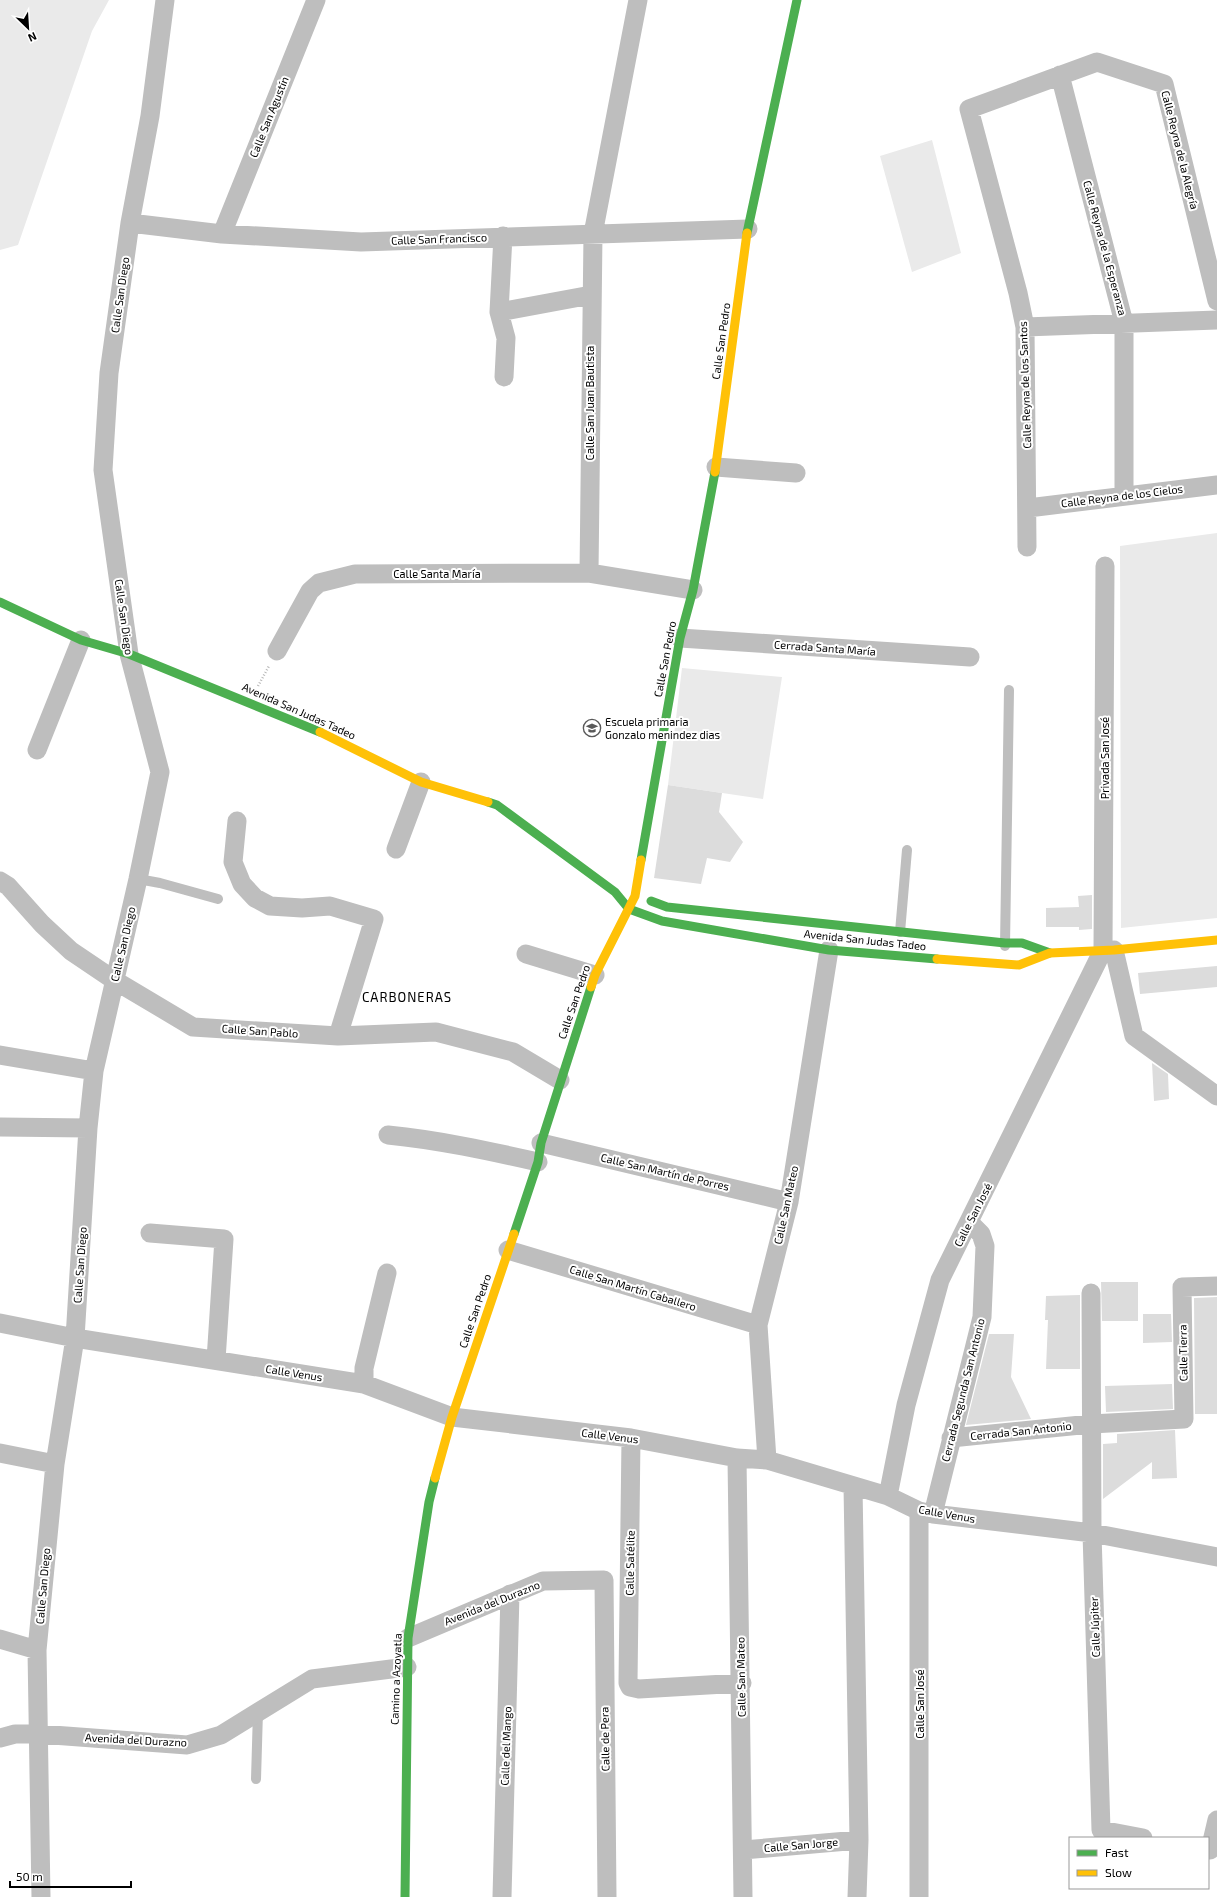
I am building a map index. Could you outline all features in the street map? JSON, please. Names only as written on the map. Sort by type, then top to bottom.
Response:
[{"type":"street","name":"Calle San Diego","points":[[41,1897],[38,1650],[54,1464],[75,1338],[88,1128],[94,1071],[138,879],[160,772],[129,654],[103,470],[109,372],[130,224],[150,116],[165,0]]},
{"type":"street","name":"Calle San Agustín","points":[[222,234],[316,0]]},
{"type":"street","name":"Calle San Juan Bautista","points":[[589,573],[591,295],[593,234],[638,0]]},
{"type":"street","name":"Calle San Pedro","points":[[452,1417],[538,1162],[541,1143],[594,975],[635,896],[680,638],[693,590],[716,467],[748,229],[797,0]]},
{"type":"street","name":"Calle Reyna de la Alegría","points":[[969,109],[1097,62],[1164,84],[1217,301]]},
{"type":"street","name":"Calle Reyna de la Esperanza","points":[[1060,75],[1124,323],[1124,496]]},
{"type":"street","name":"Calle Reyna de los Santos","points":[[969,109],[1018,292],[1025,327],[1028,508],[1027,547]]},
{"type":"street","name":"Calle San Francisco","points":[[130,224],[222,234],[361,242],[503,236],[748,229]]},
{"type":"street","points":[[503,236],[499,312],[506,338],[504,377]]},
{"type":"street","points":[[499,312],[591,295]]},
{"type":"street","points":[[1025,327],[1217,320]]},
{"type":"street","points":[[716,467],[796,473]]},
{"type":"street","name":"Calle Reyna de los Cielos","points":[[1028,508],[1217,485]]},
{"type":"street","name":"Privada San José","points":[[1105,566],[1109,950]]},
{"type":"street","name":"Calle Santa María","points":[[277,651],[310,591],[319,583],[355,574],[589,573],[693,590]]},
{"type":"street","name":"Avenida San Judas Tadeo","points":[[0,602],[81,640],[129,654],[309,726],[421,782],[497,805],[615,892],[629,909],[662,921],[829,950],[1002,966],[1019,965],[1050,953],[1109,950],[1217,940]]},
{"type":"street","name":"Cerrada Santa María","points":[[680,638],[970,657]]},
{"type":"street","points":[[37,750],[81,640]]},
{"type":"street","points":[[396,849],[421,782]]},
{"type":"street","points":[[237,821],[234,862],[242,884],[255,898],[270,906],[302,908],[330,906],[374,919],[338,1036]]},
{"type":"street","name":"Calle San Pablo","points":[[0,881],[8,886],[42,924],[71,950],[114,980],[193,1027],[338,1036],[436,1032],[513,1052],[560,1080]]},
{"type":"street","name":"Avenida San Judas Tadeo","points":[[615,892],[635,896],[667,907],[1005,943],[1022,943],[1050,953]]},
{"type":"street","name":"Calle San Mateo","points":[[766,1460],[758,1325],[789,1202],[829,950]]},
{"type":"street","points":[[1109,950],[1134,1036],[1217,1096]]},
{"type":"street","name":"Calle San José","points":[[888,1496],[906,1405],[940,1280],[1109,950]]},
{"type":"street","points":[[526,954],[594,975]]},
{"type":"street","points":[[0,1055],[94,1071]]},
{"type":"street","points":[[0,1127],[88,1128]]},
{"type":"street","points":[[388,1135],[412,1137],[463,1146],[538,1162]]},
{"type":"street","name":"Calle San Martín de Porres","points":[[541,1143],[789,1202]]},
{"type":"street","name":"Cerrada Segunda San Antonio","points":[[926,1513],[951,1438],[982,1317],[985,1246],[982,1234],[969,1222]]},
{"type":"street","points":[[150,1233],[224,1239],[216,1360]]},
{"type":"street","name":"Calle San Martín Caballero","points":[[508,1250],[758,1325]]},
{"type":"street","points":[[364,1384],[364,1368],[387,1273]]},
{"type":"street","name":"Calle Tierra","points":[[1184,1419],[1182,1287],[1217,1286]]},
{"type":"street","points":[[1091,1293],[1091,1424]]},
{"type":"street","name":"Calle Venus","points":[[0,1323],[75,1338],[364,1384],[452,1417],[631,1438],[737,1458],[766,1460],[888,1496],[926,1513],[1092,1533],[1217,1557]]},
{"type":"street","name":"Camino a Azoyatla","points":[[404,1897],[408,1638],[429,1502],[452,1417]]},
{"type":"street","name":"Cerrada San Antonio","points":[[951,1438],[1091,1424],[1184,1419]]},
{"type":"street","name":"Calle Júpiter","points":[[1091,1424],[1092,1533],[1101,1830],[1138,1837]]},
{"type":"street","name":"Calle Satélite","points":[[631,1438],[628,1683],[630,1688],[639,1689],[742,1683]]},
{"type":"street","points":[[0,1453],[54,1464]]},
{"type":"street","name":"Calle San Mateo","points":[[737,1458],[742,1683],[743,1897]]},
{"type":"street","points":[[853,1486],[859,1840],[857,1897]]},
{"type":"street","name":"Calle San José","points":[[919,1897],[926,1513]]},
{"type":"street","name":"Avenida del Durazno","points":[[408,1638],[543,1581],[604,1580]]},
{"type":"street","name":"Calle de Pera","points":[[604,1580],[607,1897]]},
{"type":"street","name":"Calle del Mango","points":[[502,1897],[510,1594]]},
{"type":"street","points":[[0,1639],[38,1650]]},
{"type":"street","name":"Avenida del Durazno","points":[[0,1738],[15,1734],[39,1734],[187,1745],[222,1735],[258,1711],[312,1679],[407,1667]]},
{"type":"street","points":[[1209,1850],[1217,1820]]},
{"type":"street","name":"Calle San Jorge","points":[[743,1850],[859,1840]]},
{"type":"lane","points":[[1002,966],[1005,943],[1009,690]]},
{"type":"lane","points":[[900,932],[907,850]]},
{"type":"lane","points":[[138,879],[160,883],[218,899]]},
{"type":"lane","points":[[256,1779],[258,1711]]},
{"type":"path","points":[[250,702],[277,651]]},
{"type":"shaded area","points":[[0,0],[109,0],[92,31],[18,245],[0,250]]},
{"type":"shaded area","points":[[932,140],[961,253],[912,272],[880,156]]},
{"type":"shaded area","points":[[1217,533],[1217,918],[1121,928],[1120,546]]},
{"type":"shaded area","points":[[682,668],[782,677],[763,799],[668,785]]},
{"type":"building","points":[[668,785],[722,793],[719,812],[743,842],[730,862],[707,858],[701,884],[654,878]]},
{"type":"building","points":[[1092,895],[1092,929],[1079,930],[1079,927],[1046,927],[1046,908],[1079,907],[1078,896]]},
{"type":"building","points":[[1217,966],[1217,987],[1140,994],[1138,973]]},
{"type":"building","points":[[1152,1063],[1168,1074],[1169,1099],[1154,1101]]},
{"type":"building","points":[[1101,1282],[1138,1282],[1138,1321],[1102,1321]]},
{"type":"building","points":[[1080,1295],[1080,1369],[1046,1369],[1048,1320],[1045,1320],[1046,1296]]},
{"type":"building","points":[[1217,1297],[1217,1414],[1195,1414],[1194,1298]]},
{"type":"building","points":[[1143,1314],[1171,1314],[1172,1342],[1143,1343]]},
{"type":"building","points":[[989,1334],[1014,1334],[1011,1377],[1031,1419],[966,1425]]},
{"type":"building","points":[[1172,1384],[1173,1409],[1106,1412],[1105,1386]]},
{"type":"building","points":[[1175,1430],[1177,1478],[1152,1479],[1152,1462],[1103,1499],[1103,1444],[1117,1443],[1117,1434]]},
{"type":"traffic: fast","points":[[747,233],[797,0]]},
{"type":"traffic: fast","points":[[641,860],[680,638],[693,590],[715,472]]},
{"type":"traffic: fast","points":[[0,602],[81,640],[129,654],[320,732]]},
{"type":"traffic: fast","points":[[488,802],[497,805],[615,892],[629,909],[662,921],[829,950],[937,959]]},
{"type":"traffic: fast","points":[[651,901],[667,907],[1005,943],[1022,943],[1050,953]]},
{"type":"traffic: fast","points":[[514,1234],[538,1162],[541,1143],[591,987]]},
{"type":"traffic: fast","points":[[405,1897],[408,1638],[429,1502],[435,1478]]},
{"type":"traffic: slow","points":[[715,472],[747,233]]},
{"type":"traffic: slow","points":[[320,732],[421,782],[488,802]]},
{"type":"traffic: slow","points":[[591,987],[595,975],[635,896],[641,860]]},
{"type":"traffic: slow","points":[[937,959],[1019,965],[1050,953],[1114,950],[1217,940]]},
{"type":"traffic: slow","points":[[435,1478],[452,1417],[514,1234]]},
{"type":"place","name":"Escuela primaria Gonzalo menindez dias","points":[[592,728]]},
{"type":"district","name":"CARBONERAS","points":[[407,997]]}]
